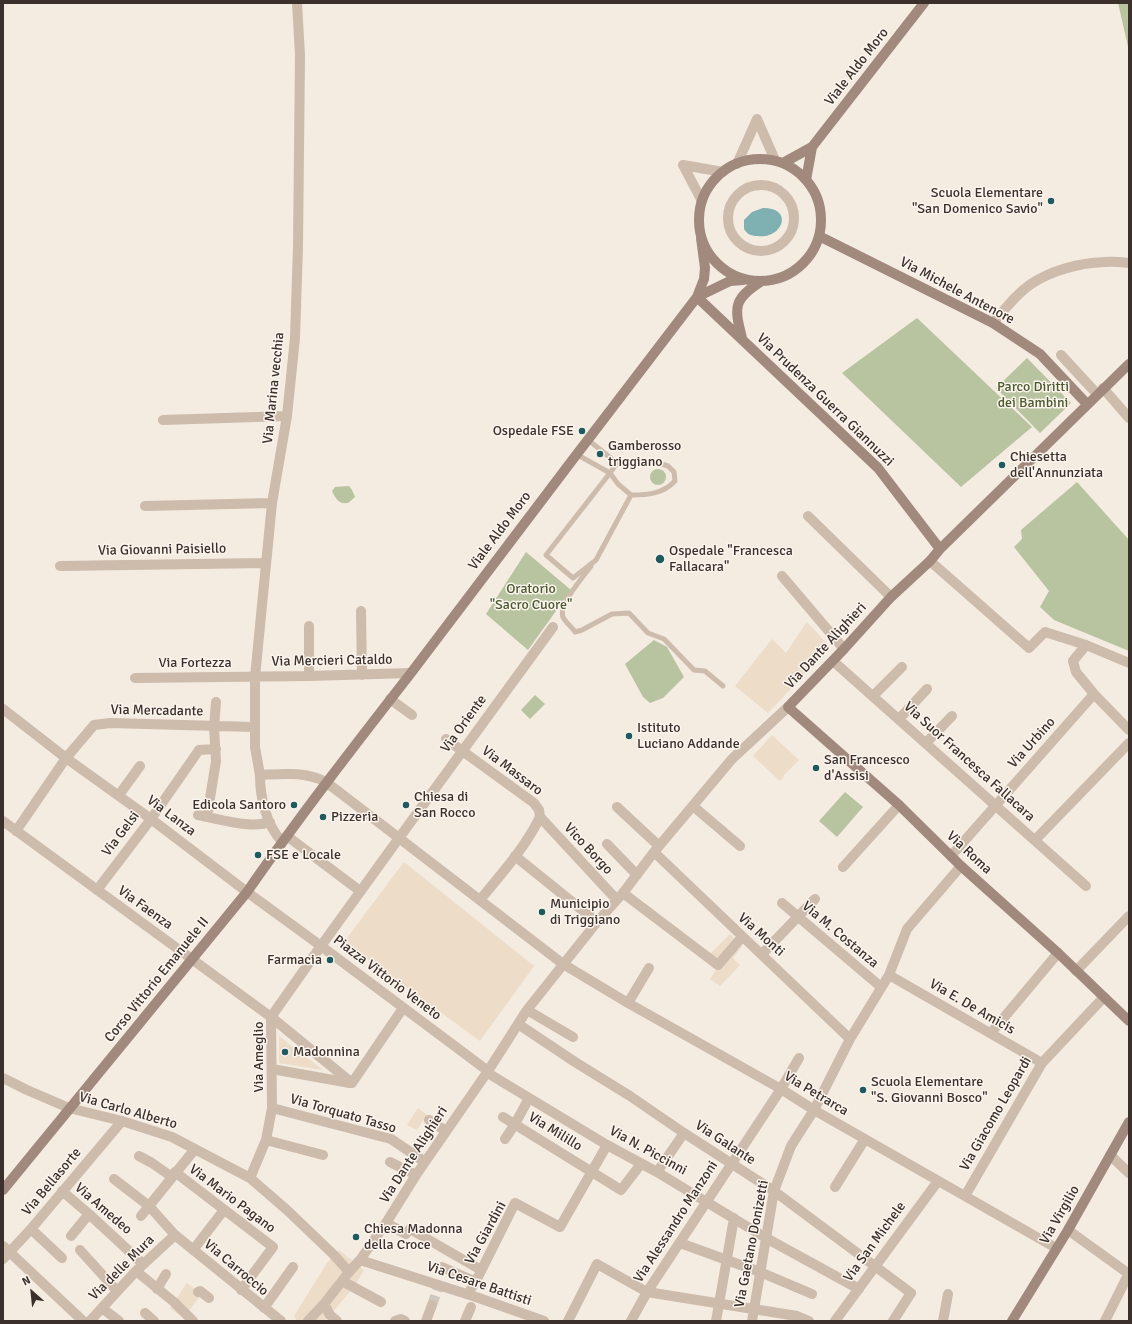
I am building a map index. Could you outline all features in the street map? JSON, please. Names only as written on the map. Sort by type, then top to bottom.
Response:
[{"type":"street","name":"Via Marina vecchia","points":[[284,839],[277,836],[270,822],[260,792],[260,775],[255,747],[255,677],[272,503],[288,416],[295,338],[298,246],[300,55],[297,3]]},
{"type":"street","name":"Viale Aldo Moro","points":[[806,180],[812,147],[924,3]]},
{"type":"street","points":[[701,238],[708,253],[719,265],[733,275],[748,280],[762,281],[781,277],[798,268],[811,254],[819,236],[821,217],[818,199],[806,180],[795,169],[779,162],[757,119],[737,164]]},
{"type":"street","name":"Viale Aldo Moro","points":[[326,782],[697,297],[704,279],[705,268],[699,217],[702,201],[713,180],[723,172],[743,161],[761,158],[779,162],[812,147]]},
{"type":"street","points":[[702,201],[683,165],[723,172]]},
{"type":"street","points":[[759,184],[772,186],[783,192],[791,203],[795,215],[793,228],[786,240],[776,248],[763,251],[750,250],[739,243],[731,233],[728,220],[729,207],[736,196],[746,188],[759,184]]},
{"type":"street","name":"Via Michele Antenore","points":[[819,236],[993,323],[1040,354],[1087,404]]},
{"type":"street","points":[[993,323],[1010,302],[1031,284],[1055,272],[1080,265],[1105,262],[1129,263]]},
{"type":"street","name":"Viale Aldo Moro","points":[[697,297],[730,281],[748,280]]},
{"type":"street","points":[[742,338],[737,311],[741,296],[750,288],[762,281]]},
{"type":"street","name":"Via Prudenza Guerra Giannuzzi","points":[[697,297],[878,468],[940,549]]},
{"type":"street","points":[[1061,354],[1129,418]]},
{"type":"street","name":"Via Dante Alighieri","points":[[563,964],[637,875],[656,849],[732,759],[788,707],[833,661],[891,597],[930,561],[940,549],[1129,364]]},
{"type":"street","points":[[163,420],[288,416]]},
{"type":"street","points":[[144,506],[272,503]]},
{"type":"street","points":[[808,516],[891,597]]},
{"type":"street","points":[[930,561],[1029,648],[1045,632],[1086,645],[1129,663]]},
{"type":"street","name":"Via Giovanni Paisiello","points":[[60,566],[265,563]]},
{"type":"street","points":[[782,576],[844,649]]},
{"type":"street","points":[[361,611],[362,675]]},
{"type":"street","points":[[309,626],[309,676]]},
{"type":"street","name":"Via Oriente","points":[[399,838],[461,751],[553,628]]},
{"type":"street","points":[[1086,645],[1073,661],[1076,672],[1094,694],[1129,730]]},
{"type":"street","name":"Via Suor Francesca Fallacara","points":[[833,661],[1086,886]]},
{"type":"street","points":[[873,696],[902,667]]},
{"type":"street","name":"Via Mercieri Cataldo","points":[[255,677],[410,673]]},
{"type":"street","name":"Via Fortezza","points":[[135,678],[255,677]]},
{"type":"street","points":[[899,719],[927,689]]},
{"type":"street","name":"Via Urbino","points":[[951,856],[1094,694]]},
{"type":"street","points":[[390,699],[412,715]]},
{"type":"street","points":[[216,702],[214,727],[216,761],[202,816],[249,825],[266,824],[270,822]]},
{"type":"street","name":"Via Roma","points":[[788,707],[899,805],[961,866],[1058,953],[1128,1019]]},
{"type":"street","name":"Via Lanza","points":[[3,709],[66,758],[119,795],[321,946]]},
{"type":"street","points":[[926,743],[952,716]]},
{"type":"street","name":"Via Mercadante","points":[[16,831],[66,758],[94,725],[110,723],[255,727]]},
{"type":"street","name":"Via Massaro","points":[[446,739],[534,804],[539,810],[540,817]]},
{"type":"street","points":[[1035,840],[1129,742]]},
{"type":"street","name":"Via Gelsi","points":[[97,890],[151,819],[199,750],[216,749]]},
{"type":"street","points":[[119,795],[140,766]]},
{"type":"street","points":[[260,775],[300,774],[326,782],[563,964],[527,1010],[488,1071]]},
{"type":"street","name":"Corso Vittorio Emanuele II","points":[[4,1188],[247,892],[326,782]]},
{"type":"street","points":[[843,867],[899,805]]},
{"type":"street","points":[[693,806],[740,846]]},
{"type":"street","name":"Via Monti","points":[[617,807],[742,937],[762,954],[850,1039]]},
{"type":"street","points":[[480,900],[536,827],[540,817]]},
{"type":"street","name":"Vico Borgo","points":[[540,817],[620,896],[718,965],[742,937]]},
{"type":"street","name":"Via Faenza","points":[[3,821],[271,1017],[352,1083]]},
{"type":"street","name":"Piazza Vittorio Veneto","points":[[399,838],[321,946],[488,1071]]},
{"type":"street","points":[[284,839],[360,891]]},
{"type":"street","points":[[607,844],[637,875]]},
{"type":"street","points":[[515,856],[597,922]]},
{"type":"street","points":[[814,1110],[850,1039],[889,975],[907,929],[961,866]]},
{"type":"street","points":[[762,954],[815,899]]},
{"type":"street","name":"Via M. Costanza","points":[[782,903],[881,987]]},
{"type":"street","points":[[1076,970],[1129,916]]},
{"type":"street","name":"Via Ameglio","points":[[250,1178],[266,1140],[272,1108],[271,1017],[321,946]]},
{"type":"street","points":[[990,1033],[1058,953]]},
{"type":"street","name":"Via Petrarca","points":[[563,964],[628,1003],[1056,1248]]},
{"type":"street","points":[[628,1003],[650,968]]},
{"type":"street","name":"Via E. De Amicis","points":[[889,975],[1042,1063]]},
{"type":"street","name":"Via Giacomo Leopardi","points":[[965,1196],[1042,1063],[1104,997]]},
{"type":"street","points":[[272,1069],[352,1083],[403,1008]]},
{"type":"street","points":[[527,1010],[573,1037]]},
{"type":"street","name":"Via Galante","points":[[518,1024],[774,1191],[911,1293],[893,1321]]},
{"type":"street","name":"Via Alessandro Manzoni","points":[[631,1321],[647,1292],[781,1090],[799,1058]]},
{"type":"street","name":"Via Dante Alighieri","points":[[308,1321],[360,1260],[386,1223],[416,1175],[488,1071]]},
{"type":"street","name":"Via N. Piccinni","points":[[488,1071],[491,1075],[607,1145],[707,1201],[766,1238],[859,1289]]},
{"type":"street","name":"Via Carlo Alberto","points":[[3,1078],[69,1108],[122,1121],[172,1137],[250,1178],[334,1255],[349,1272]]},
{"type":"street","points":[[504,1139],[515,1124],[530,1098]]},
{"type":"street","name":"Via Torquato Tasso","points":[[272,1108],[390,1139],[425,1162]]},
{"type":"street","name":"Via Gaetano Donizetti","points":[[752,1321],[774,1191],[791,1146],[814,1110]]},
{"type":"street","name":"Via Milillo","points":[[503,1117],[621,1190],[641,1164]]},
{"type":"street","points":[[429,1120],[446,1131]]},
{"type":"street","name":"Via Bellasorte","points":[[5,1252],[31,1228],[122,1121]]},
{"type":"street","name":"Via Virgilio","points":[[1012,1321],[1068,1230],[1129,1122]]},
{"type":"street","points":[[657,1172],[684,1133]]},
{"type":"street","points":[[835,1187],[865,1138]]},
{"type":"street","points":[[266,1140],[323,1155]]},
{"type":"street","name":"Via Giardini","points":[[464,1321],[472,1300],[477,1279],[515,1203],[560,1227],[607,1145]]},
{"type":"street","points":[[141,1216],[195,1149]]},
{"type":"street","points":[[1110,1155],[1129,1172]]},
{"type":"street","name":"Via Mario Pagano","points":[[139,1156],[174,1174],[272,1247],[241,1290]]},
{"type":"street","points":[[390,1162],[416,1175]]},
{"type":"street","name":"Via Carroccio","points":[[114,1179],[149,1206],[175,1235],[281,1321]]},
{"type":"street","name":"Via San Michele","points":[[835,1321],[938,1180]]},
{"type":"street","name":"Via Amedeo","points":[[62,1192],[89,1214],[140,1268],[157,1289],[181,1308],[189,1318]]},
{"type":"street","points":[[194,1250],[224,1210]]},
{"type":"street","points":[[71,1236],[89,1214]]},
{"type":"street","points":[[716,1321],[734,1218]]},
{"type":"street","points":[[386,1223],[406,1234],[410,1229],[481,1270]]},
{"type":"street","points":[[31,1228],[62,1258]]},
{"type":"street","points":[[1068,1230],[1129,1274],[1105,1321]]},
{"type":"street","name":"Via delle Mura","points":[[90,1321],[117,1291],[175,1235]]},
{"type":"street","points":[[680,1243],[760,1272],[812,1294]]},
{"type":"street","points":[[80,1250],[117,1291]]},
{"type":"street","points":[[5,1252],[83,1321]]},
{"type":"street","name":"Via Cesare Battisti","points":[[360,1260],[438,1286],[472,1300],[544,1321]]},
{"type":"street","points":[[568,1321],[597,1264],[647,1292],[797,1316],[809,1321]]},
{"type":"street","points":[[264,1308],[293,1267]]},
{"type":"street","points":[[442,1267],[474,1281]]},
{"type":"street","points":[[157,1289],[166,1274]]},
{"type":"street","points":[[342,1281],[381,1302]]},
{"type":"street","points":[[198,1292],[200,1291],[209,1298]]},
{"type":"street","points":[[943,1321],[948,1294]]},
{"type":"street","points":[[324,1304],[330,1315],[337,1321]]},
{"type":"street","points":[[426,1321],[432,1305]]},
{"type":"street","points":[[102,1308],[119,1321]]},
{"type":"street","points":[[145,1313],[154,1321]]},
{"type":"street","points":[[395,1321],[405,1321]]},
{"type":"lane","points":[[576,454],[610,473],[618,484],[630,495],[648,495],[669,488],[675,481],[674,472],[668,466],[658,463],[616,463],[587,439]]},
{"type":"lane","points":[[596,560],[573,578],[546,555],[610,473],[616,463]]},
{"type":"lane","points":[[630,495],[596,560],[568,599],[562,611],[564,618],[575,632],[582,630],[612,614],[629,613],[648,633],[664,639],[694,670],[705,671],[723,686]]},
{"type":"green space","points":[[1118,3],[1129,3],[1129,51]]},
{"type":"green space","points":[[917,318],[1032,427],[961,487],[842,373]]},
{"type":"green space","name":"Parco Diritti dei Bambini","points":[[1027,358],[1071,403],[1040,433],[996,388]]},
{"type":"green space","points":[[658,469],[664,471],[666,477],[664,483],[658,485],[652,483],[650,477],[652,471]]},
{"type":"green space","points":[[1077,482],[1129,540],[1129,651],[1054,620],[1040,607],[1049,591],[1014,547],[1022,539],[1021,530]]},
{"type":"green space","points":[[349,486],[355,497],[348,503],[342,503],[336,499],[332,491],[335,487]]},
{"type":"green space","name":"Oratorio \"Sacro Cuore\"","points":[[526,552],[571,590],[528,650],[486,614]]},
{"type":"green space","points":[[654,640],[667,647],[684,677],[663,698],[650,703],[643,697],[625,664]]},
{"type":"green space","points":[[535,695],[545,704],[530,719],[521,710]]},
{"type":"green space","points":[[845,792],[863,807],[837,837],[819,821]]},
{"type":"shaded area","points":[[807,622],[830,647],[768,713],[735,686],[772,639],[786,653]]},
{"type":"shaded area","points":[[772,735],[799,760],[780,781],[753,756]]},
{"type":"shaded area","points":[[404,862],[534,966],[480,1041],[344,942]]},
{"type":"shaded area","points":[[730,934],[742,946],[733,958],[740,965],[720,986],[710,979],[716,970],[707,963],[709,955]]},
{"type":"shaded area","points":[[279,1036],[323,1070],[279,1063]]},
{"type":"shaded area","points":[[418,1108],[431,1118],[427,1122],[423,1120],[417,1130],[407,1125]]},
{"type":"shaded area","points":[[339,1250],[364,1270],[354,1287],[325,1321],[297,1321],[294,1316],[327,1263]]},
{"type":"shaded area","points":[[187,1283],[202,1294],[183,1318],[170,1308]]},
{"type":"water","points":[[763,208],[773,209],[779,213],[782,218],[781,224],[773,233],[766,236],[755,236],[749,234],[744,229],[744,220],[752,212]]},
{"type":"tunnel","points":[[432,1305],[438,1288]]},
{"type":"place","name":"Scuola Elementare \"San Domenico Savio\"","points":[[1051,201]]},
{"type":"place","name":"Ospedale FSE","points":[[582,431]]},
{"type":"place","name":"Gamberosso triggiano","points":[[600,454]]},
{"type":"place","name":"Chiesetta dell'Annunziata","points":[[1002,465]]},
{"type":"place","name":"Ospedale \"Francesca Fallacara\"","points":[[660,559]]},
{"type":"place","name":"Istituto Luciano Addande","points":[[629,736]]},
{"type":"place","name":"San Francesco d'Assisi","points":[[816,768]]},
{"type":"place","name":"Edicola Santoro","points":[[294,805]]},
{"type":"place","name":"Chiesa di San Rocco","points":[[406,805]]},
{"type":"place","name":"Pizzeria","points":[[323,817]]},
{"type":"place","name":"FSE e Locale","points":[[258,855]]},
{"type":"place","name":"Municipio di Triggiano","points":[[542,912]]},
{"type":"place","name":"Farmacia","points":[[330,960]]},
{"type":"place","name":"Madonnina","points":[[285,1052]]},
{"type":"place","name":"Scuola Elementare \"S. Giovanni Bosco\"","points":[[863,1090]]},
{"type":"place","name":"Chiesa Madonna della Croce","points":[[356,1237]]}]
